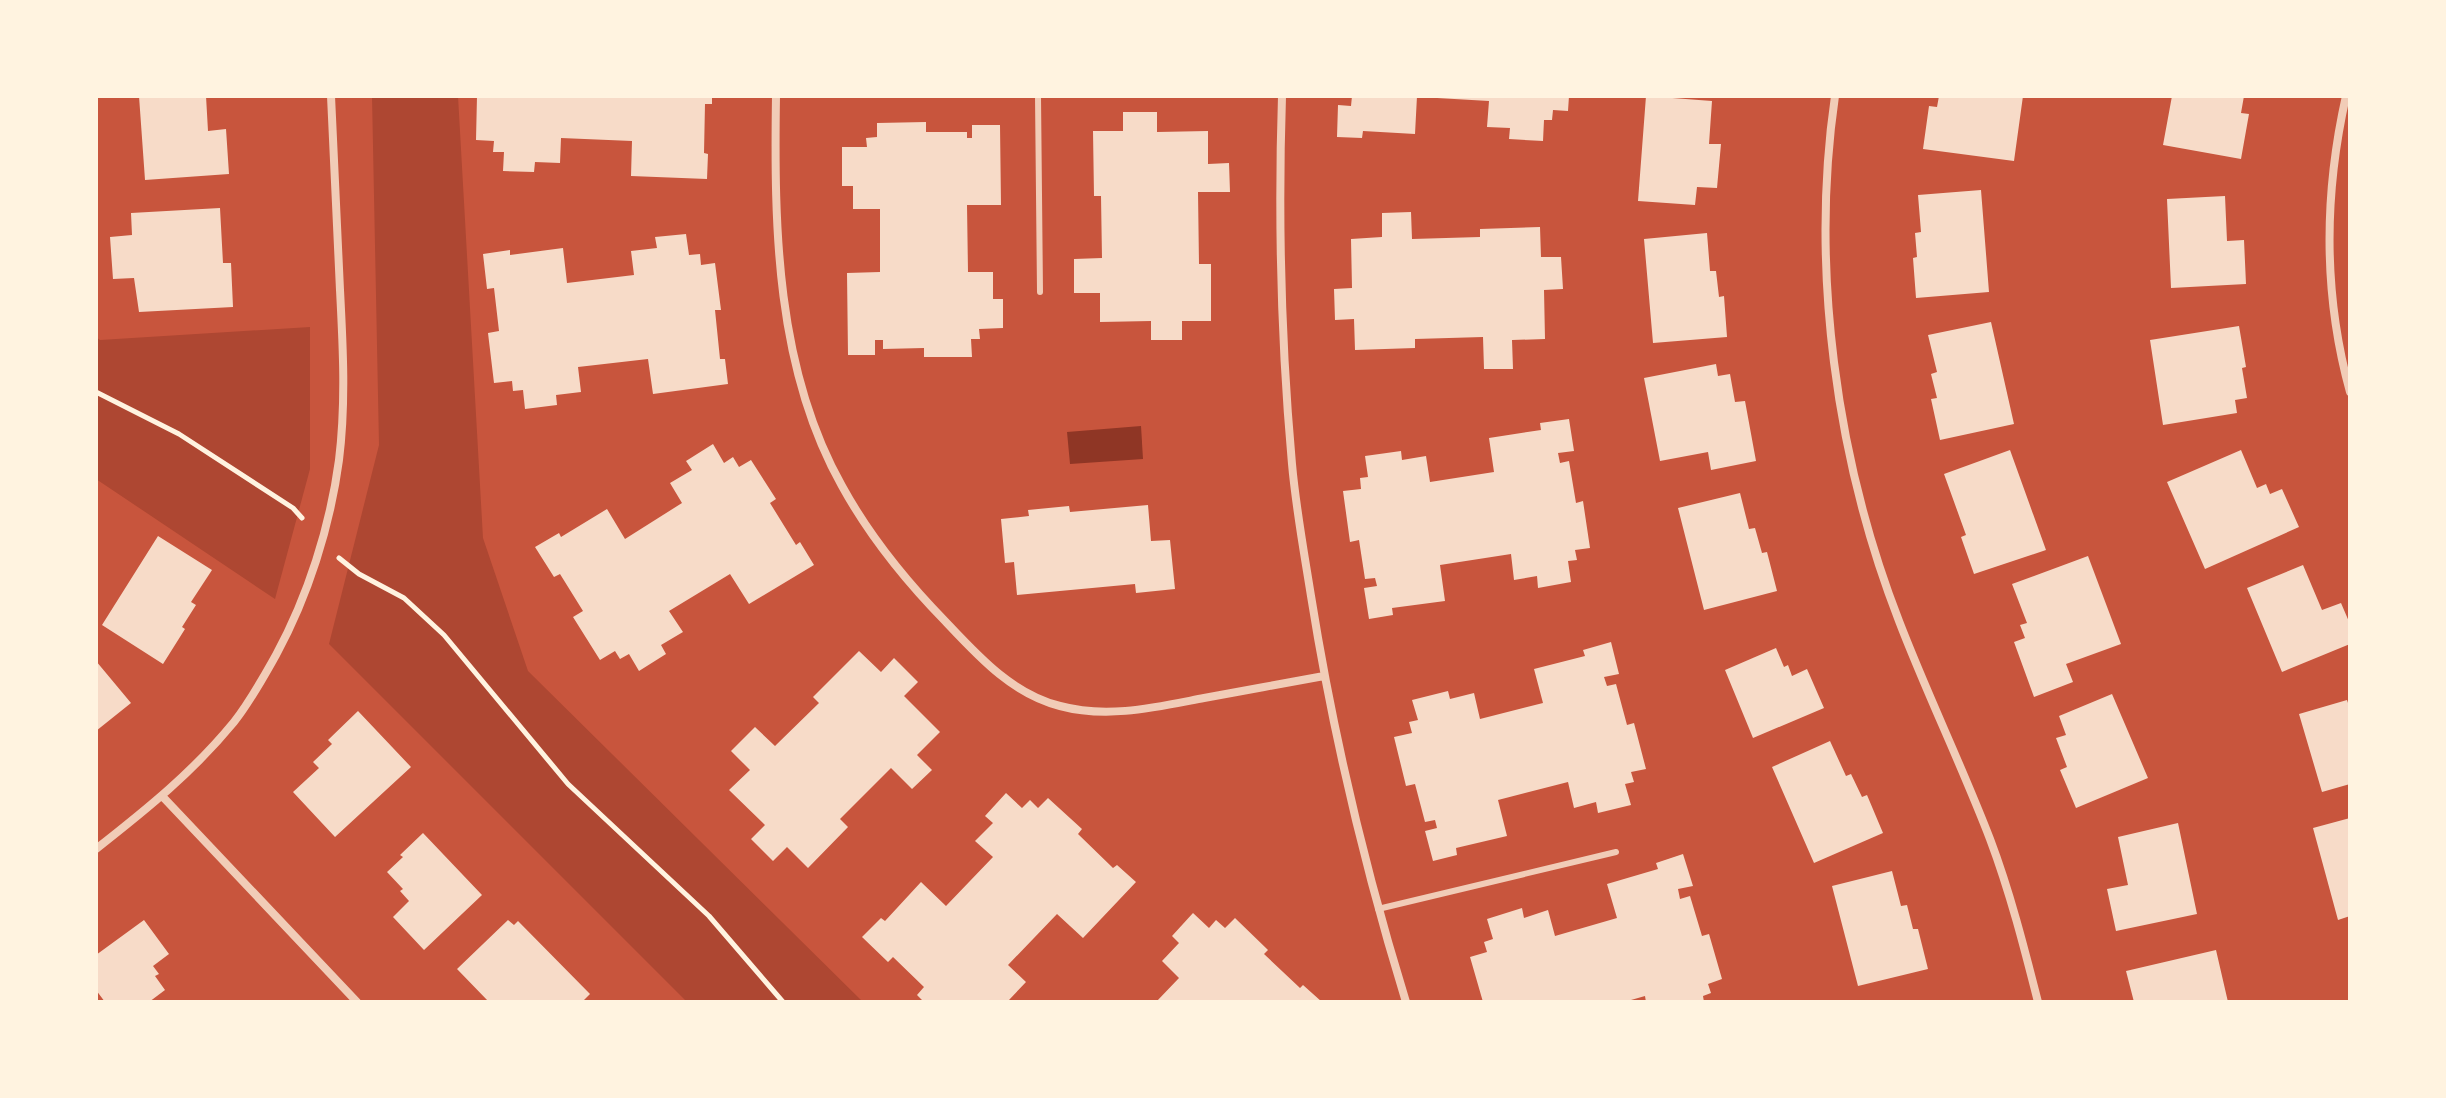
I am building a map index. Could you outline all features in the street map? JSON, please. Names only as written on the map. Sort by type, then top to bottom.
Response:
[{"type":"street","points":[[96,849],[163,797],[202,759],[236,719],[265,675],[289,630],[307,585],[332,499],[343,421],[331,96]]},
{"type":"street","points":[[776,96],[775,175],[781,271],[789,332],[802,385],[817,433],[841,484],[871,533],[918,594],[1001,676],[1030,696],[1060,706],[1100,712],[1141,710],[1324,676]]},
{"type":"street","points":[[1282,96],[1282,294],[1292,467],[1324,676],[1378,909],[1406,1002]]},
{"type":"street","points":[[1835,96],[1826,206],[1827,287],[1835,367],[1849,445],[1869,533],[1898,619],[1990,840],[2019,925],[2038,1002]]},
{"type":"street","points":[[2346,96],[2336,144],[2329,237],[2335,318],[2350,392]]},
{"type":"street","points":[[163,797],[357,1002]]},
{"type":"lane","points":[[1038,96],[1040,292]]},
{"type":"lane","points":[[1378,909],[1616,852]]},
{"type":"path","points":[[96,392],[179,434],[293,508]]},
{"type":"path","points":[[348,567],[404,598],[444,635],[568,784],[709,916],[783,1002]]},
{"type":"shaded area","points":[[372,96],[458,96],[483,538],[528,671],[863,1002],[687,1002],[329,644],[379,445]]},
{"type":"shaded area","points":[[310,327],[310,469],[275,599],[96,479],[96,337],[100,340]]},
{"type":"shaded area","points":[[1141,426],[1143,459],[1070,464],[1067,432]]},
{"type":"building","points":[[139,96],[206,96],[208,131],[226,129],[229,174],[145,180]]},
{"type":"building","points":[[477,96],[712,96],[712,104],[705,104],[707,179],[631,176],[632,141],[561,138],[560,163],[535,162],[534,172],[503,171],[504,152],[493,152],[494,141],[476,140]]},
{"type":"building","points":[[1352,96],[1417,96],[1415,134],[1363,131],[1362,138],[1337,137],[1338,105],[1351,106]]},
{"type":"building","points":[[1437,96],[1569,96],[1568,111],[1553,110],[1552,120],[1544,120],[1543,141],[1509,139],[1510,128],[1487,127],[1489,101]]},
{"type":"building","points":[[1646,96],[1712,101],[1709,144],[1721,144],[1717,188],[1697,187],[1695,205],[1638,201]]},
{"type":"building","points":[[1939,96],[2023,96],[2014,161],[1923,149],[1929,106],[1937,107]]},
{"type":"building","points":[[2172,96],[2244,96],[2241,113],[2249,114],[2241,159],[2163,145]]},
{"type":"building","points":[[1123,112],[1157,112],[1157,132],[1208,131],[1208,164],[1229,163],[1230,192],[1198,192],[1199,264],[1211,264],[1211,321],[1182,321],[1182,340],[1151,340],[1151,321],[1100,322],[1100,293],[1074,293],[1074,259],[1102,258],[1101,196],[1094,196],[1093,131],[1123,131]]},
{"type":"building","points":[[926,122],[926,132],[967,132],[967,138],[972,138],[972,125],[1000,125],[1001,205],[967,205],[968,272],[993,272],[993,299],[1003,299],[1003,328],[979,329],[980,339],[971,339],[972,357],[924,357],[924,348],[883,349],[883,340],[875,340],[875,355],[848,355],[847,273],[880,272],[880,209],[853,209],[853,186],[842,186],[842,147],[867,147],[866,138],[877,137],[877,123]]},
{"type":"building","points":[[1981,190],[1989,292],[1916,298],[1913,258],[1917,257],[1915,233],[1921,232],[1918,195]]},
{"type":"building","points":[[2225,196],[2227,241],[2244,240],[2246,284],[2171,288],[2167,199]]},
{"type":"building","points":[[220,208],[223,263],[231,263],[233,307],[139,312],[134,278],[113,279],[110,237],[132,235],[131,213]]},
{"type":"building","points":[[1411,212],[1412,239],[1480,237],[1480,229],[1540,227],[1541,257],[1561,257],[1563,289],[1544,290],[1545,339],[1512,340],[1513,369],[1484,369],[1483,337],[1415,339],[1415,348],[1355,350],[1354,319],[1335,320],[1334,289],[1352,288],[1351,239],[1382,237],[1382,213]]},
{"type":"building","points":[[1707,233],[1710,271],[1716,271],[1719,297],[1724,296],[1727,337],[1653,343],[1644,239]]},
{"type":"building","points":[[686,234],[689,255],[700,254],[701,265],[715,263],[721,310],[715,310],[720,359],[725,359],[728,384],[653,394],[648,359],[578,367],[581,392],[556,395],[557,405],[525,409],[523,390],[513,391],[512,381],[494,383],[488,333],[499,331],[494,288],[487,289],[483,254],[510,250],[510,255],[563,248],[567,283],[634,275],[631,251],[657,248],[655,237]]},
{"type":"building","points":[[1991,322],[2014,424],[1940,440],[1931,399],[1937,398],[1931,374],[1937,372],[1928,335]]},
{"type":"building","points":[[2239,326],[2246,367],[2242,368],[2247,398],[2235,400],[2237,413],[2163,425],[2150,340]]},
{"type":"building","points":[[1716,364],[1718,376],[1730,374],[1735,402],[1745,401],[1756,461],[1711,470],[1708,452],[1660,461],[1644,378]]},
{"type":"building","points":[[1569,419],[1574,451],[1558,453],[1560,463],[1569,461],[1576,503],[1583,501],[1590,548],[1575,550],[1577,560],[1568,561],[1571,582],[1538,588],[1537,576],[1514,580],[1511,554],[1440,565],[1445,601],[1392,608],[1393,615],[1369,619],[1364,588],[1377,586],[1375,578],[1365,579],[1359,540],[1350,542],[1343,491],[1361,489],[1360,478],[1368,477],[1365,456],[1401,451],[1402,460],[1426,456],[1430,482],[1494,472],[1489,438],[1541,430],[1540,423]]},
{"type":"building","points":[[713,444],[724,463],[733,457],[739,467],[751,460],[776,499],[770,503],[796,545],[800,542],[814,565],[749,604],[730,574],[669,611],[683,632],[661,645],[666,654],[639,671],[629,654],[620,659],[615,651],[600,660],[573,617],[583,611],[560,574],[554,577],[535,547],[559,533],[561,537],[607,509],[625,539],[682,503],[670,483],[692,470],[686,461]]},
{"type":"building","points":[[2010,450],[2046,550],[1974,574],[1961,537],[1966,535],[1944,474]]},
{"type":"building","points":[[2241,450],[2257,488],[2266,484],[2270,494],[2282,489],[2299,527],[2205,569],[2167,482]]},
{"type":"building","points":[[1740,493],[1749,529],[1755,528],[1762,553],[1767,552],[1777,591],[1704,610],[1678,508]]},
{"type":"building","points":[[1148,505],[1151,541],[1170,540],[1175,589],[1136,593],[1135,584],[1017,595],[1014,562],[1005,563],[1001,519],[1029,516],[1028,510],[1069,506],[1070,512]]},
{"type":"building","points":[[158,536],[212,570],[191,602],[196,605],[163,664],[102,625]]},
{"type":"building","points":[[2088,556],[2121,644],[2066,664],[2073,682],[2034,697],[2014,642],[2025,638],[2020,625],[2027,623],[2012,584]]},
{"type":"building","points":[[2303,565],[2322,610],[2341,603],[2350,624],[2350,644],[2282,672],[2247,588]]},
{"type":"building","points":[[1611,642],[1619,674],[1604,677],[1607,686],[1616,684],[1627,725],[1634,723],[1646,769],[1631,772],[1634,782],[1625,784],[1631,805],[1598,813],[1596,802],[1574,808],[1568,782],[1498,800],[1507,836],[1456,848],[1457,855],[1433,861],[1425,831],[1437,828],[1435,820],[1425,822],[1415,784],[1406,786],[1394,737],[1412,733],[1409,722],[1418,720],[1412,700],[1448,691],[1450,699],[1474,693],[1480,719],[1543,703],[1534,669],[1585,656],[1583,650]]},
{"type":"building","points":[[1776,648],[1784,667],[1788,665],[1792,676],[1807,669],[1824,708],[1753,738],[1725,670]]},
{"type":"building","points":[[859,651],[881,672],[894,658],[918,682],[904,696],[940,732],[917,755],[932,770],[912,789],[891,768],[840,819],[848,827],[808,868],[787,847],[773,861],[751,839],[765,825],[729,790],[750,770],[731,751],[755,727],[775,746],[819,703],[813,697]]},
{"type":"building","points":[[96,661],[131,703],[96,731]]},
{"type":"building","points":[[2112,694],[2148,778],[2076,808],[2060,770],[2067,767],[2056,738],[2066,735],[2059,716]]},
{"type":"building","points":[[2347,700],[2350,709],[2350,784],[2322,792],[2299,714]]},
{"type":"building","points":[[358,711],[411,767],[335,837],[293,792],[319,768],[313,762],[332,744],[328,740]]},
{"type":"building","points":[[1830,741],[1846,776],[1851,774],[1862,797],[1867,795],[1883,833],[1814,863],[1772,767]]},
{"type":"building","points":[[1006,793],[1022,808],[1030,800],[1038,808],[1048,798],[1082,829],[1078,834],[1113,868],[1117,865],[1136,882],[1083,938],[1057,914],[1008,965],[1026,982],[1009,1000],[1011,1002],[924,1002],[917,995],[924,987],[893,957],[888,962],[862,937],[881,918],[885,921],[921,882],[946,906],[993,857],[975,841],[993,823],[985,816]]},
{"type":"building","points":[[2350,818],[2350,916],[2338,920],[2313,828]]},
{"type":"building","points":[[2178,823],[2197,914],[2116,931],[2107,889],[2128,885],[2118,837]]},
{"type":"building","points":[[423,833],[482,895],[424,950],[393,917],[409,901],[400,891],[403,889],[387,872]]},
{"type":"building","points":[[1683,854],[1693,886],[1678,889],[1680,899],[1690,896],[1702,936],[1709,934],[1722,979],[1708,984],[1711,993],[1703,996],[1704,1002],[1646,1002],[1645,996],[1624,1002],[1483,1002],[1470,957],[1487,952],[1484,942],[1493,939],[1487,919],[1522,908],[1524,918],[1548,910],[1555,936],[1617,918],[1607,884],[1658,869],[1656,863]]},
{"type":"building","points":[[1892,871],[1901,906],[1907,905],[1913,929],[1918,929],[1928,969],[1858,986],[1832,886]]},
{"type":"building","points":[[1193,913],[1209,928],[1216,920],[1225,928],[1235,918],[1268,950],[1264,954],[1300,988],[1303,985],[1322,1002],[1156,1002],[1179,978],[1162,961],[1179,943],[1172,936]]},
{"type":"building","points":[[144,920],[169,954],[153,966],[159,974],[155,976],[165,990],[149,1002],[105,1002],[96,990],[96,955]]},
{"type":"building","points":[[508,920],[514,925],[518,921],[590,994],[582,1002],[489,1002],[457,969]]},
{"type":"building","points":[[2216,950],[2228,1002],[2134,1002],[2126,971]]}]
